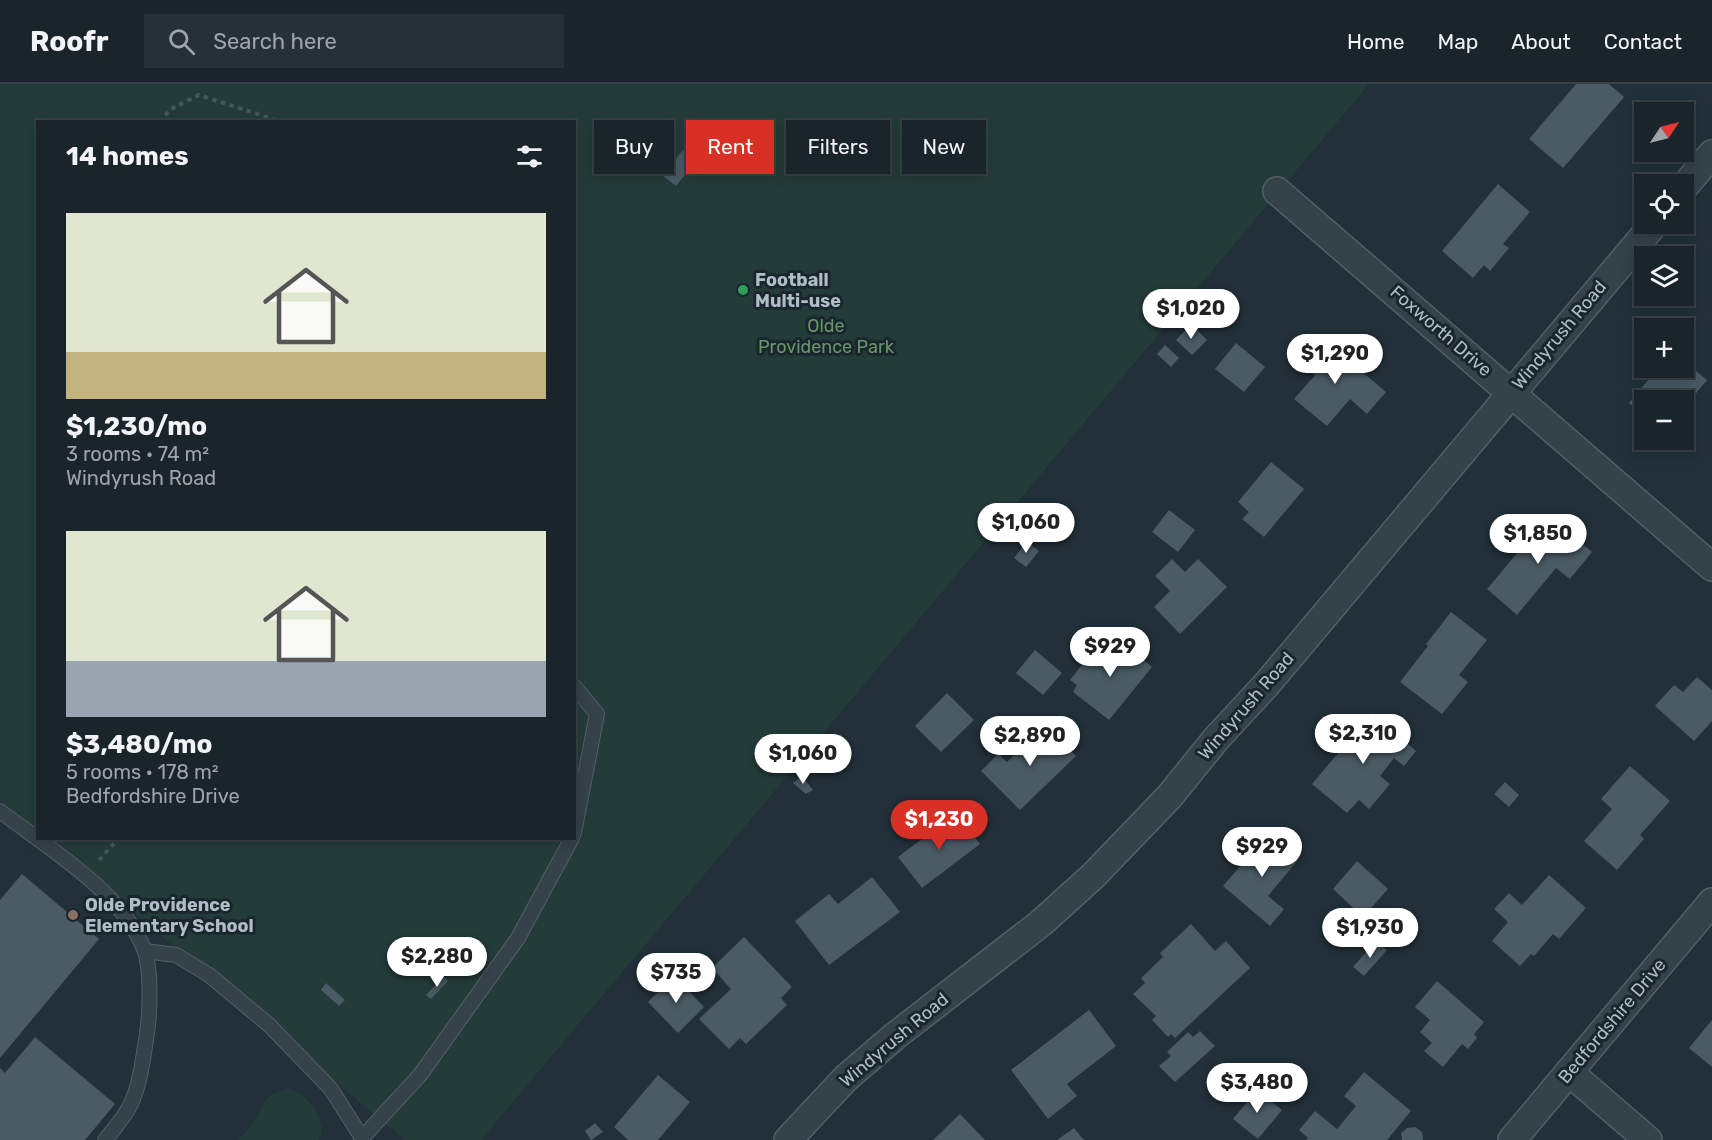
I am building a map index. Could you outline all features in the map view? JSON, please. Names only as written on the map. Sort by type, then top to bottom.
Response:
[{"type":"street","points":[[1694,176],[1712,154]]},
{"type":"street","name":"Foxworth Drive","points":[[1277,191],[1712,567]]},
{"type":"street","name":"Windyrush Road","points":[[788,1140],[846,1078],[895,1036],[1041,922],[1093,876],[1169,796],[1646,234]]},
{"type":"street","name":"Bedfordshire Drive","points":[[1512,1140],[1712,902]]},
{"type":"street","points":[[1569,1072],[1648,1140]]},
{"type":"lane","points":[[576,688],[597,714],[576,823]]},
{"type":"lane","points":[[0,811],[36,839]]},
{"type":"lane","points":[[38,840],[101,889],[129,918],[145,951],[149,1019],[138,1088],[128,1111],[105,1140]]},
{"type":"lane","points":[[145,951],[176,955],[209,975],[269,1025],[331,1089],[361,1139],[420,1075],[504,958],[518,938],[571,840]]},
{"type":"path","points":[[161,120],[171,109],[199,95],[276,120]]},
{"type":"green space","name":"Olde Providence Park","points":[[0,84],[1369,84],[481,1140],[405,1140],[47,840],[576,840],[576,120],[36,120],[36,831],[0,800]]},
{"type":"green space","points":[[288,1089],[309,1102],[319,1116],[321,1132],[319,1140],[237,1140],[251,1126],[268,1098],[279,1091]]},
{"type":"building","points":[[1576,84],[1609,84],[1624,97],[1563,168],[1529,139]]},
{"type":"building","points":[[683,150],[686,153],[686,174],[676,186],[662,175],[674,174],[674,161]]},
{"type":"building","points":[[1498,184],[1530,212],[1503,244],[1509,248],[1490,271],[1484,265],[1473,278],[1442,251]]},
{"type":"building","points":[[1191,324],[1207,340],[1192,355],[1176,340]]},
{"type":"building","points":[[1322,338],[1386,392],[1367,414],[1350,399],[1327,426],[1294,399],[1315,375],[1301,363]]},
{"type":"building","points":[[1236,343],[1265,367],[1244,392],[1215,369]]},
{"type":"building","points":[[1165,345],[1179,358],[1171,367],[1157,354]]},
{"type":"building","points":[[1694,369],[1707,380],[1694,396],[1694,390],[1640,390],[1650,378],[1694,378]]},
{"type":"building","points":[[1634,397],[1634,407],[1629,403]]},
{"type":"building","points":[[1271,462],[1304,489],[1264,537],[1242,519],[1249,512],[1238,502]]},
{"type":"building","points":[[1169,510],[1195,530],[1178,552],[1152,532]]},
{"type":"building","points":[[1548,516],[1592,552],[1570,579],[1556,568],[1517,615],[1487,589]]},
{"type":"building","points":[[1027,542],[1039,551],[1026,567],[1014,558]]},
{"type":"building","points":[[1172,559],[1185,572],[1198,559],[1227,587],[1180,634],[1154,607],[1170,591],[1155,576]]},
{"type":"building","points":[[1451,612],[1487,640],[1459,675],[1468,682],[1442,714],[1400,682]]},
{"type":"building","points":[[1117,639],[1152,667],[1109,720],[1073,692],[1077,685],[1070,680],[1093,651],[1101,658]]},
{"type":"building","points":[[1035,650],[1062,673],[1043,695],[1016,673]]},
{"type":"building","points":[[1697,677],[1712,690],[1712,721],[1694,741],[1655,706],[1674,685],[1683,692]]},
{"type":"building","points":[[947,693],[974,720],[941,752],[915,726]]},
{"type":"building","points":[[1372,713],[1416,751],[1404,766],[1394,758],[1380,776],[1390,784],[1369,809],[1359,800],[1347,813],[1312,784]]},
{"type":"building","points":[[1045,725],[1076,756],[1020,810],[981,771],[998,754],[1007,762]]},
{"type":"building","points":[[840,734],[849,743],[836,757],[826,747]]},
{"type":"building","points":[[1630,766],[1670,801],[1640,835],[1644,839],[1617,870],[1584,841],[1612,809],[1601,799]]},
{"type":"building","points":[[802,776],[813,790],[806,794],[793,783]]},
{"type":"building","points":[[1505,782],[1519,795],[1509,807],[1494,794]]},
{"type":"building","points":[[956,813],[980,844],[922,888],[898,857]]},
{"type":"building","points":[[1269,833],[1299,859],[1268,896],[1284,909],[1270,926],[1223,886]]},
{"type":"building","points":[[1357,861],[1388,889],[1363,917],[1333,889]]},
{"type":"building","name":"Olde Providence Elementary School","points":[[22,874],[99,939],[0,1058],[0,900]]},
{"type":"building","points":[[1549,875],[1586,908],[1559,939],[1553,934],[1534,956],[1531,954],[1520,966],[1492,941],[1508,922],[1494,909],[1509,893],[1522,905]]},
{"type":"building","points":[[872,877],[900,912],[829,965],[795,921],[829,894],[838,904]]},
{"type":"building","points":[[1191,924],[1215,951],[1226,941],[1250,968],[1175,1038],[1171,1034],[1168,1037],[1152,1020],[1156,1016],[1133,994],[1145,983],[1141,978],[1163,957],[1160,953]]},
{"type":"building","points":[[744,937],[792,987],[781,998],[787,1005],[746,1044],[740,1038],[729,1049],[699,1019],[731,989],[712,968]]},
{"type":"building","points":[[1376,941],[1387,950],[1364,976],[1353,967]]},
{"type":"building","points":[[444,976],[448,981],[431,999],[426,995]]},
{"type":"building","points":[[674,976],[704,1007],[678,1033],[648,1002]]},
{"type":"building","points":[[1437,981],[1484,1022],[1474,1034],[1477,1038],[1468,1049],[1462,1044],[1443,1067],[1424,1051],[1432,1043],[1420,1032],[1430,1020],[1415,1007]]},
{"type":"building","points":[[326,983],[345,1000],[339,1006],[321,990]]},
{"type":"building","points":[[1089,1010],[1116,1046],[1067,1084],[1077,1096],[1048,1119],[1011,1070]]},
{"type":"building","points":[[1712,1020],[1712,1067],[1689,1048]]},
{"type":"building","points":[[1200,1031],[1215,1046],[1175,1082],[1159,1066],[1171,1056],[1167,1052],[1188,1032],[1193,1037]]},
{"type":"building","points":[[35,1037],[115,1104],[85,1140],[0,1140],[0,1068],[5,1073]]},
{"type":"building","points":[[1364,1072],[1411,1111],[1387,1140],[1306,1140],[1308,1138],[1299,1130],[1315,1111],[1337,1129],[1356,1106],[1344,1096]]},
{"type":"building","points":[[658,1075],[690,1102],[658,1140],[628,1140],[614,1127]]},
{"type":"building","points":[[1257,1090],[1282,1110],[1258,1139],[1233,1119]]},
{"type":"building","points":[[960,1114],[985,1140],[933,1140]]},
{"type":"building","points":[[595,1123],[603,1132],[591,1140],[585,1131]]},
{"type":"building","points":[[1415,1127],[1422,1132],[1423,1140],[1402,1140],[1401,1133],[1407,1128]]},
{"type":"building","points":[[1074,1128],[1084,1140],[1057,1140]]},
{"type":"place","name":"Football Multi-use","points":[[743,290]]},
{"type":"place","name":"Olde Providence Elementary School","points":[[73,915]]}]
